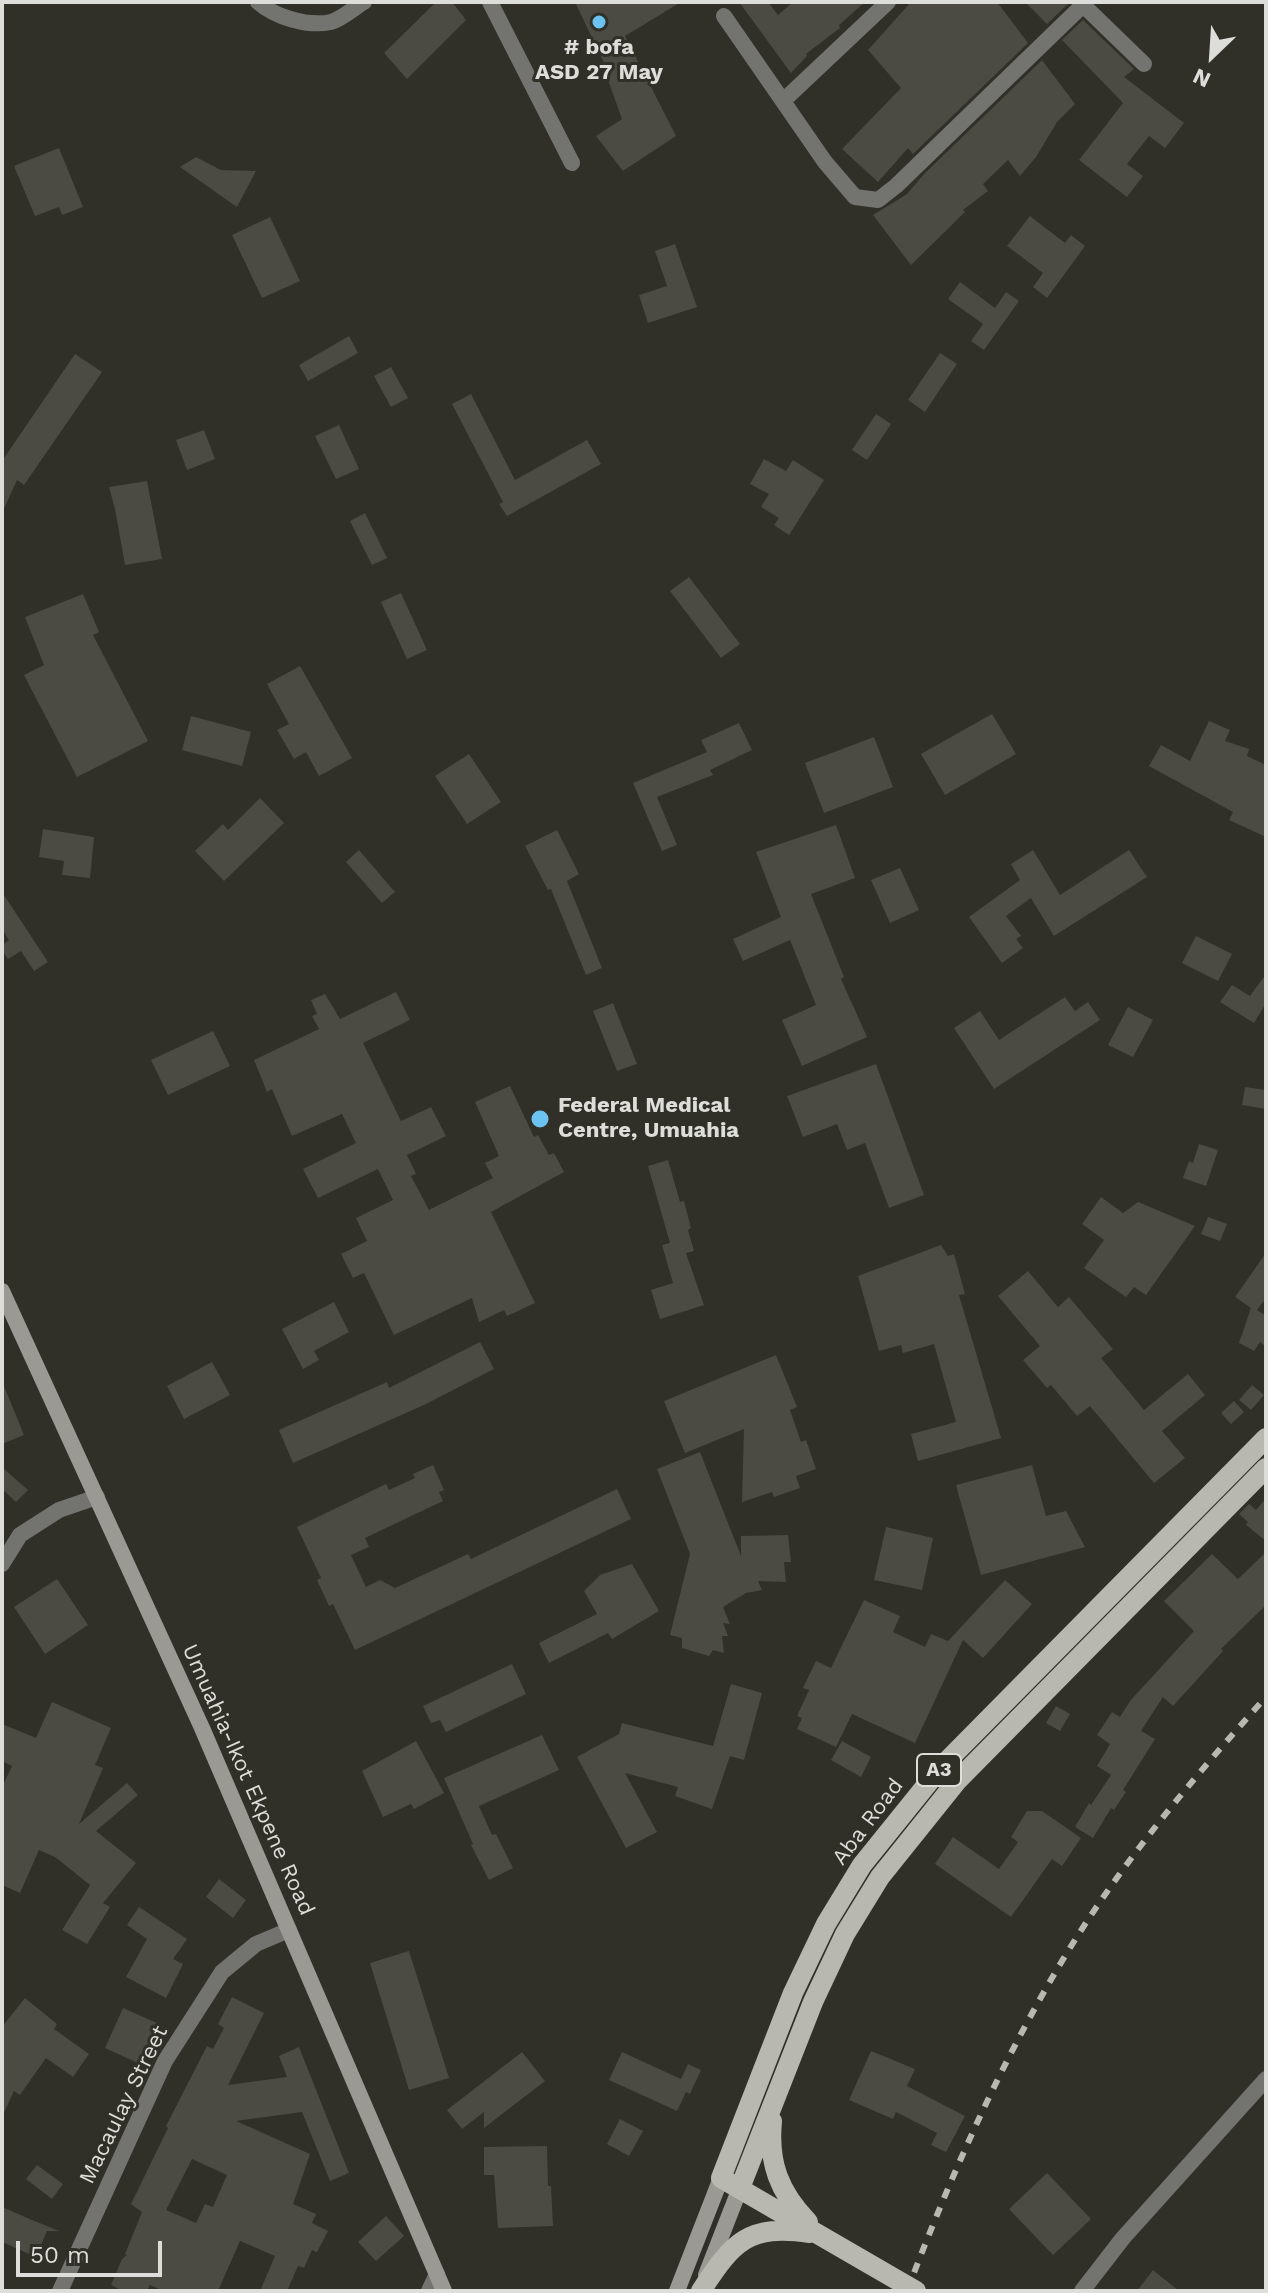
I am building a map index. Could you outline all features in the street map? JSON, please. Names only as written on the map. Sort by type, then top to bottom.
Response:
[{"type":"main road","name":"Umuahia-Ikot Ekpene Road","points":[[2,1291],[202,1728],[444,2291]]},
{"type":"main road","name":"Aba Road","points":[[677,2291],[793,1993],[826,1924],[862,1865],[941,1767],[1266,1438]]},
{"type":"main road","name":"Aba Road","points":[[700,2291],[813,2002],[845,1934],[880,1877],[957,1781],[1266,1468]]},
{"type":"main road","points":[[1106,1599],[1121,1613]]},
{"type":"main road","points":[[774,2101],[770,2139],[775,2173],[791,2203],[820,2236]]},
{"type":"main road","points":[[721,2178],[916,2291]]},
{"type":"main road","points":[[700,2291],[721,2261],[749,2236],[777,2230],[820,2236]]},
{"type":"street","points":[[258,2],[268,11],[285,18],[307,22],[332,22],[364,2]]},
{"type":"street","points":[[490,2],[572,163]]},
{"type":"street","points":[[783,101],[888,2]]},
{"type":"street","points":[[724,16],[825,162],[855,197],[878,200],[896,186],[1081,3],[1144,64]]},
{"type":"street","points":[[2,1564],[20,1535],[59,1510],[97,1497]]},
{"type":"street","name":"Macaulay Street","points":[[60,2291],[165,2061],[222,1972],[256,1944],[289,1930]]},
{"type":"street","points":[[1082,2291],[1123,2238],[1266,2079]]},
{"type":"street","points":[[429,2291],[437,2274]]},
{"type":"building","points":[[436,2],[452,2],[466,20],[407,79],[384,53]]},
{"type":"building","points":[[575,2],[681,2],[625,36],[676,136],[623,171],[596,136],[622,119],[605,65]]},
{"type":"building","points":[[739,2],[768,2],[778,15],[793,2],[865,2],[839,25],[840,28],[806,54],[791,73]]},
{"type":"building","points":[[911,2],[997,2],[1028,43],[913,154],[908,148],[878,182],[842,149],[901,88],[868,50]]},
{"type":"building","points":[[1025,2],[1069,2],[1069,3],[1047,24]]},
{"type":"building","points":[[1083,20],[1134,69],[1124,77],[1184,123],[1165,148],[1149,136],[1127,164],[1143,176],[1127,197],[1079,160],[1123,103],[1062,40]]},
{"type":"building","points":[[1042,60],[1075,104],[1057,122],[1036,157],[1020,176],[1008,160],[983,184],[988,191],[963,210],[965,212],[911,265],[873,215],[907,194]]},
{"type":"building","points":[[59,148],[83,207],[62,215],[59,207],[35,216],[14,166]]},
{"type":"building","points":[[196,157],[221,170],[256,171],[237,207],[180,167]]},
{"type":"building","points":[[1030,216],[1065,243],[1071,235],[1085,246],[1047,298],[1033,287],[1043,273],[1007,246]]},
{"type":"building","points":[[270,217],[300,281],[262,298],[232,235]]},
{"type":"building","points":[[675,244],[697,307],[648,323],[639,295],[667,286],[655,251]]},
{"type":"building","points":[[960,282],[995,308],[1006,292],[1019,301],[984,350],[971,341],[983,324],[948,299]]},
{"type":"building","points":[[349,336],[358,353],[308,381],[299,365]]},
{"type":"building","points":[[940,353],[957,364],[925,412],[908,400]]},
{"type":"building","points":[[75,354],[102,372],[24,485],[17,480],[2,513],[2,461]]},
{"type":"building","points":[[391,367],[408,398],[391,407],[374,376]]},
{"type":"building","points":[[471,394],[515,480],[587,440],[601,464],[507,516],[499,504],[503,502],[452,404]]},
{"type":"building","points":[[876,414],[891,424],[867,460],[852,450]]},
{"type":"building","points":[[339,425],[359,469],[336,479],[315,436]]},
{"type":"building","points":[[204,430],[215,459],[187,470],[176,440]]},
{"type":"building","points":[[764,459],[786,471],[793,460],[824,480],[789,535],[774,525],[779,518],[761,507],[769,494],[750,484]]},
{"type":"building","points":[[147,481],[162,559],[125,565],[109,487]]},
{"type":"building","points":[[365,513],[387,558],[372,565],[350,521]]},
{"type":"building","points":[[689,577],[740,644],[721,658],[670,591]]},
{"type":"building","points":[[401,593],[427,650],[407,659],[381,602]]},
{"type":"building","points":[[83,594],[99,632],[93,635],[148,741],[77,777],[24,675],[44,665],[25,617]]},
{"type":"building","points":[[300,666],[352,758],[319,776],[306,752],[294,759],[277,730],[289,724],[267,684]]},
{"type":"building","points":[[992,714],[1016,754],[945,795],[921,754]]},
{"type":"building","points":[[191,716],[251,732],[242,766],[182,750]]},
{"type":"building","points":[[1209,721],[1230,730],[1225,741],[1249,749],[1247,756],[1266,765],[1266,837],[1229,820],[1233,812],[1149,766],[1161,745],[1190,761]]},
{"type":"building","points":[[739,723],[752,750],[710,770],[713,775],[657,797],[677,845],[662,851],[633,783],[707,752],[701,740]]},
{"type":"building","points":[[874,737],[893,787],[824,813],[805,763]]},
{"type":"building","points":[[469,754],[501,802],[467,824],[435,776]]},
{"type":"building","points":[[260,798],[284,823],[224,881],[195,851],[223,824],[228,830]]},
{"type":"building","points":[[836,825],[855,878],[811,894],[844,977],[841,979],[867,1037],[802,1066],[782,1020],[816,1005],[790,940],[743,961],[733,939],[781,917],[756,852]]},
{"type":"building","points":[[43,829],[94,837],[90,878],[62,875],[64,861],[39,857]]},
{"type":"building","points":[[557,830],[579,874],[567,881],[602,968],[586,975],[551,889],[548,890],[525,846]]},
{"type":"building","points":[[359,850],[395,892],[382,903],[346,862]]},
{"type":"building","points":[[1033,850],[1060,895],[1129,850],[1147,877],[1054,936],[1031,898],[1006,916],[1021,936],[1016,939],[1023,948],[1002,963],[969,917],[1020,880],[1011,864]]},
{"type":"building","points":[[900,868],[919,910],[890,923],[871,880]]},
{"type":"building","points":[[2,892],[48,962],[34,971],[21,951],[8,959],[2,950],[2,945],[9,940],[2,929]]},
{"type":"building","points":[[1196,936],[1232,954],[1218,981],[1182,963]]},
{"type":"building","points":[[1266,974],[1266,1003],[1254,1023],[1220,1002],[1232,985],[1250,996]]},
{"type":"building","points":[[396,992],[410,1020],[363,1043],[401,1121],[431,1107],[446,1136],[407,1155],[416,1174],[411,1176],[429,1210],[493,1178],[485,1163],[499,1156],[475,1102],[510,1086],[534,1137],[538,1135],[549,1155],[554,1153],[564,1172],[491,1212],[535,1303],[507,1316],[504,1310],[479,1322],[472,1298],[394,1335],[364,1273],[353,1278],[341,1254],[367,1241],[356,1218],[393,1200],[378,1169],[318,1198],[303,1169],[356,1143],[342,1114],[292,1136],[272,1089],[267,1092],[254,1060],[319,1029],[312,1016],[317,1014],[311,1000],[325,994],[340,1019]]},
{"type":"building","points":[[1065,997],[1075,1011],[1088,1002],[1100,1020],[994,1089],[954,1028],[980,1011],[999,1040]]},
{"type":"building","points":[[613,1003],[637,1064],[617,1071],[593,1011]]},
{"type":"building","points":[[1128,1007],[1153,1020],[1133,1057],[1108,1045]]},
{"type":"building","points":[[213,1031],[230,1066],[168,1095],[151,1060]]},
{"type":"building","points":[[876,1064],[924,1195],[889,1208],[865,1143],[847,1150],[837,1124],[803,1137],[787,1096]]},
{"type":"building","points":[[1245,1087],[1266,1090],[1266,1109],[1242,1105]]},
{"type":"building","points":[[1199,1144],[1218,1150],[1206,1186],[1183,1178],[1189,1161],[1193,1163]]},
{"type":"building","points":[[668,1160],[691,1228],[688,1230],[694,1251],[686,1253],[704,1305],[660,1319],[651,1290],[673,1283],[662,1245],[670,1243],[648,1166]]},
{"type":"building","points":[[1101,1197],[1123,1213],[1138,1202],[1195,1226],[1146,1295],[1134,1287],[1126,1297],[1084,1268],[1104,1240],[1082,1224]]},
{"type":"building","points":[[1208,1217],[1227,1224],[1220,1241],[1201,1234]]},
{"type":"building","points":[[941,1245],[948,1256],[954,1254],[965,1294],[959,1295],[1001,1438],[918,1461],[911,1434],[956,1422],[934,1344],[903,1353],[901,1345],[879,1351],[858,1276]]},
{"type":"building","points":[[1266,1253],[1266,1298],[1257,1310],[1266,1316],[1266,1347],[1260,1342],[1254,1351],[1239,1343],[1251,1308],[1235,1297]]},
{"type":"building","points":[[1028,1271],[1058,1307],[1069,1297],[1113,1349],[1101,1358],[1144,1410],[1188,1374],[1205,1395],[1162,1431],[1185,1458],[1154,1483],[1090,1406],[1077,1416],[1051,1385],[1047,1388],[1023,1360],[1040,1346],[998,1296]]},
{"type":"building","points":[[334,1302],[349,1332],[314,1351],[319,1360],[303,1369],[282,1329]]},
{"type":"building","points":[[480,1342],[494,1369],[424,1405],[293,1463],[279,1430],[387,1382],[389,1388]]},
{"type":"building","points":[[776,1355],[797,1407],[790,1410],[801,1442],[806,1440],[816,1469],[796,1476],[800,1488],[774,1497],[772,1492],[742,1502],[744,1429],[685,1453],[664,1401]]},
{"type":"building","points":[[212,1362],[230,1395],[184,1419],[167,1386]]},
{"type":"building","points":[[2,1381],[24,1435],[2,1444]]},
{"type":"building","points":[[1252,1385],[1264,1395],[1251,1410],[1239,1400]]},
{"type":"building","points":[[1234,1401],[1244,1412],[1231,1424],[1221,1413]]},
{"type":"building","points":[[700,1452],[741,1556],[741,1536],[788,1535],[791,1562],[784,1562],[786,1582],[758,1581],[762,1590],[746,1593],[723,1607],[730,1624],[723,1623],[728,1636],[722,1636],[724,1653],[713,1650],[709,1656],[682,1648],[682,1638],[670,1635],[690,1554],[657,1469]]},
{"type":"building","points":[[433,1465],[444,1490],[439,1492],[443,1501],[365,1538],[369,1547],[351,1555],[366,1587],[380,1580],[395,1588],[468,1554],[471,1559],[617,1489],[631,1519],[355,1650],[333,1604],[329,1606],[317,1580],[321,1578],[297,1527],[386,1484],[389,1490],[415,1478],[413,1474]]},
{"type":"building","points":[[1032,1465],[1046,1516],[1066,1511],[1085,1547],[981,1575],[956,1485]]},
{"type":"building","points":[[2,1467],[28,1490],[16,1502],[2,1489]]},
{"type":"building","points":[[1266,1498],[1266,1541],[1246,1525],[1248,1522],[1239,1514],[1249,1504],[1256,1510]]},
{"type":"building","points":[[886,1527],[933,1538],[922,1590],[874,1580]]},
{"type":"building","points":[[1266,1552],[1266,1605],[1221,1649],[1223,1651],[1173,1706],[1163,1697],[1141,1731],[1155,1739],[1123,1790],[1126,1792],[1114,1810],[1111,1808],[1093,1838],[1075,1827],[1111,1775],[1097,1766],[1110,1744],[1097,1735],[1112,1712],[1120,1717],[1130,1701],[1194,1631],[1164,1601],[1212,1554],[1238,1579]]},
{"type":"building","points":[[632,1564],[659,1611],[612,1639],[608,1633],[549,1663],[539,1643],[597,1614],[584,1591],[600,1575]]},
{"type":"building","points":[[57,1579],[88,1625],[45,1654],[14,1607]]},
{"type":"building","points":[[1005,1580],[1032,1604],[983,1658],[963,1640],[915,1743],[852,1714],[836,1747],[797,1729],[802,1718],[797,1716],[809,1690],[803,1688],[816,1661],[831,1668],[864,1600],[900,1616],[893,1632],[925,1647],[931,1634],[948,1641]]},
{"type":"building","points":[[512,1664],[526,1694],[446,1732],[440,1720],[431,1723],[423,1706]]},
{"type":"building","points":[[731,1684],[762,1693],[744,1760],[730,1756],[712,1809],[675,1796],[678,1787],[625,1773],[657,1832],[626,1848],[577,1757],[619,1734],[622,1723],[713,1746]]},
{"type":"building","points":[[52,1702],[111,1728],[95,1765],[103,1768],[79,1824],[127,1783],[138,1795],[96,1831],[136,1863],[103,1903],[110,1907],[87,1944],[62,1930],[90,1885],[55,1857],[39,1850],[20,1893],[2,1885],[2,1787],[12,1766],[2,1761],[2,1724],[36,1738]]},
{"type":"building","points":[[1056,1706],[1070,1714],[1060,1731],[1046,1723]]},
{"type":"building","points":[[542,1735],[559,1770],[479,1806],[492,1835],[496,1834],[513,1868],[489,1880],[444,1778]]},
{"type":"building","points":[[416,1741],[444,1793],[414,1809],[411,1804],[383,1817],[362,1771]]},
{"type":"building","points":[[842,1741],[871,1757],[861,1777],[831,1760]]},
{"type":"building","points":[[1027,1811],[1042,1811],[1081,1838],[1062,1866],[1052,1859],[1011,1917],[935,1864],[953,1837],[999,1869],[1018,1842],[1011,1837]]},
{"type":"building","points":[[219,1879],[246,1900],[233,1918],[206,1897]]},
{"type":"building","points":[[139,1907],[187,1939],[173,1959],[183,1964],[166,1998],[126,1977],[147,1939],[127,1925]]},
{"type":"building","points":[[409,1951],[449,2078],[409,2090],[370,1963]]},
{"type":"building","points":[[232,1997],[264,2013],[228,2085],[287,2077],[279,2056],[299,2047],[349,2173],[330,2181],[302,2112],[236,2121],[310,2154],[293,2204],[316,2214],[312,2223],[328,2231],[317,2252],[312,2250],[304,2268],[298,2266],[287,2291],[260,2291],[275,2256],[240,2241],[218,2291],[164,2291],[150,2285],[147,2291],[123,2291],[111,2285],[122,2259],[127,2255],[142,2212],[131,2204],[207,2046],[213,2049],[224,2028],[218,2024]],"holes":[[[192,2159],[227,2175],[213,2207],[205,2204],[196,2223],[166,2210]]]},
{"type":"building","points":[[25,1998],[57,2024],[54,2029],[89,2054],[73,2077],[46,2058],[20,2095],[14,2091],[2,2117],[2,2027]]},
{"type":"building","points":[[123,2008],[159,2024],[140,2064],[105,2048]]},
{"type":"building","points":[[871,2051],[915,2069],[907,2086],[965,2116],[946,2152],[931,2145],[937,2133],[896,2112],[893,2119],[849,2100]]},
{"type":"building","points":[[522,2052],[545,2081],[484,2128],[484,2112],[462,2129],[447,2110]]},
{"type":"building","points":[[622,2052],[681,2079],[688,2064],[701,2070],[690,2094],[686,2092],[677,2111],[609,2080]]},
{"type":"building","points":[[620,2119],[643,2131],[629,2156],[607,2144]]},
{"type":"building","points":[[547,2146],[553,2226],[498,2228],[494,2175],[484,2175],[484,2147]]},
{"type":"building","points":[[37,2165],[63,2184],[52,2199],[26,2179]]},
{"type":"building","points":[[1047,2173],[1091,2219],[1053,2255],[1009,2209]]},
{"type":"building","points":[[2,2207],[59,2231],[47,2231],[36,2257],[2,2242]]},
{"type":"building","points":[[386,2216],[404,2236],[376,2261],[358,2242]]},
{"type":"building","points":[[1153,2270],[1179,2291],[1137,2291]]},
{"type":"railway","points":[[907,2291],[978,2120],[1065,1956],[1110,1887],[1160,1822],[1266,1697]]},
{"type":"place","name":"# bofa ASD 27 May","points":[[599,22]]},
{"type":"place","name":"Federal Medical Centre, Umuahia","points":[[540,1119]]}]
